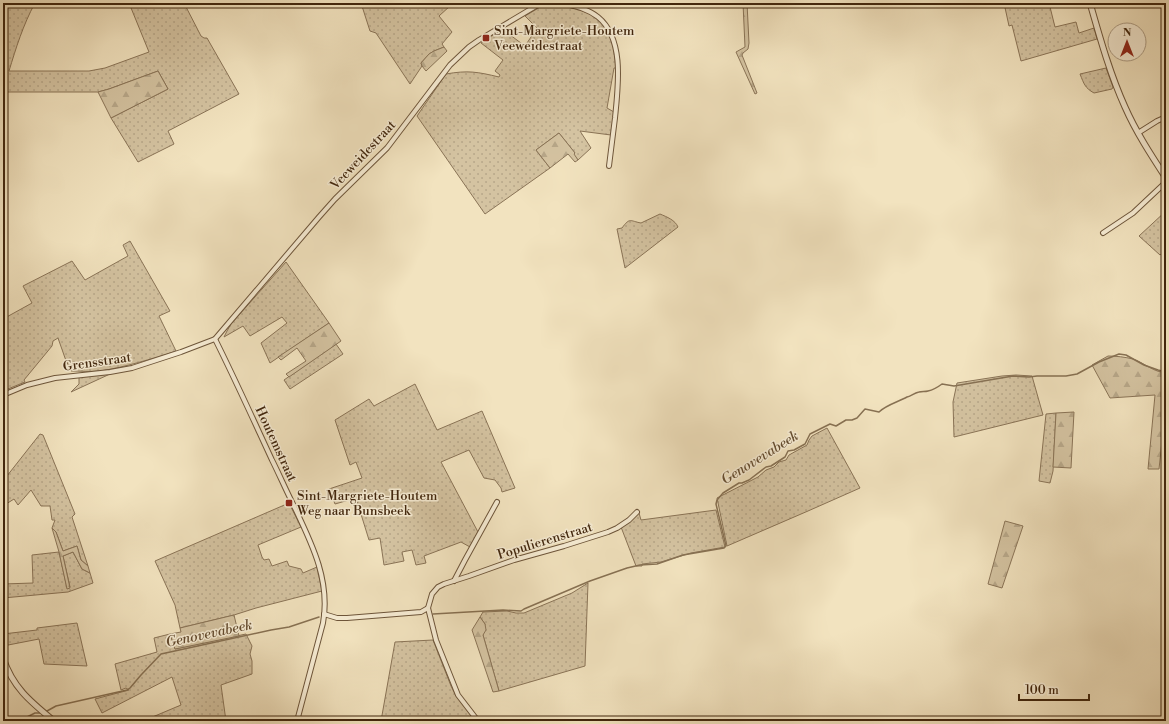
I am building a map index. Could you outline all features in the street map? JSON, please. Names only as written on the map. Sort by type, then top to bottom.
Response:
[{"type":"street","name":"Veeweidestraat","points":[[215,339],[335,199],[387,148],[450,65],[469,47],[479,40],[541,3]]},
{"type":"street","points":[[561,3],[586,10],[597,16],[608,28],[615,46],[618,77],[609,166]]},
{"type":"street","points":[[1090,3],[1112,76],[1125,108],[1138,133],[1166,178]]},
{"type":"street","points":[[1138,133],[1166,117]]},
{"type":"street","points":[[1103,234],[1133,213],[1166,182]]},
{"type":"street","name":"Grensstraat","points":[[3,395],[27,385],[55,378],[132,368],[215,339]]},
{"type":"street","name":"Houtemstraat","points":[[215,339],[313,548],[318,560],[323,582],[325,600],[324,614],[296,721]]},
{"type":"street","points":[[454,581],[464,560],[497,502]]},
{"type":"street","name":"Populierenstraat","points":[[428,608],[432,594],[438,587],[444,584],[514,560],[608,532],[629,520],[637,512]]},
{"type":"street","points":[[324,614],[337,618],[362,618],[421,612],[428,608],[436,640],[453,684],[458,695],[478,721]]},
{"type":"street","points":[[3,658],[17,687],[27,698],[54,721]]},
{"type":"green space","points":[[7,3],[35,3],[23,28],[9,71],[89,71],[105,68],[149,52],[129,3],[184,3],[201,36],[207,38],[239,94],[168,131],[174,144],[138,162],[111,118],[168,89],[158,71],[98,92],[3,92],[3,10]]},
{"type":"green space","points":[[361,3],[448,3],[450,6],[439,16],[452,32],[442,44],[444,47],[429,54],[421,63],[422,66],[410,84],[376,33],[370,31]]},
{"type":"green space","points":[[547,3],[576,9],[593,16],[600,21],[611,38],[616,68],[614,68],[607,108],[614,112],[611,135],[580,131],[591,148],[578,160],[573,154],[575,153],[559,133],[536,150],[550,168],[485,214],[417,116],[446,74],[473,72],[499,77],[500,75],[495,71],[503,60],[481,43],[502,29],[525,46],[537,28],[525,16]]},
{"type":"green space","points":[[743,3],[747,3],[749,43],[748,49],[742,55],[757,93],[755,94],[736,52],[745,47]]},
{"type":"green space","points":[[1004,3],[1049,3],[1055,27],[1076,22],[1079,33],[1094,28],[1097,39],[1021,61],[1012,25],[1009,26]]},
{"type":"green space","points":[[444,47],[447,51],[426,71],[421,63],[429,54]]},
{"type":"green space","points":[[1106,68],[1113,87],[1112,89],[1094,93],[1085,85],[1080,74]]},
{"type":"green space","points":[[158,71],[168,89],[111,118],[98,92]]},
{"type":"green space","points":[[559,133],[575,153],[574,154],[578,160],[575,162],[568,154],[550,168],[536,150]]},
{"type":"green space","points":[[1166,211],[1166,250],[1160,255],[1139,236]]},
{"type":"green space","points":[[660,214],[673,221],[678,227],[625,268],[617,229],[622,228],[629,221],[641,223]]},
{"type":"green space","points":[[130,241],[170,311],[159,316],[176,351],[110,369],[96,371],[71,371],[58,338],[53,341],[52,346],[24,380],[25,382],[3,391],[3,319],[32,303],[23,286],[72,261],[85,280],[128,256],[123,245]]},
{"type":"green space","points":[[286,262],[329,323],[270,363],[261,343],[287,323],[282,317],[250,336],[243,326],[224,337],[231,324]]},
{"type":"green space","points":[[329,323],[341,341],[289,377],[286,374],[306,361],[297,348],[281,360],[278,357]]},
{"type":"green space","points":[[336,344],[343,354],[290,389],[284,380]]},
{"type":"green space","points":[[1108,356],[1133,359],[1158,371],[1166,372],[1166,404],[1159,469],[1148,469],[1155,395],[1110,398],[1092,365]]},
{"type":"green space","points":[[110,374],[71,392],[79,384],[79,377]]},
{"type":"green space","points":[[1016,375],[1032,376],[1043,415],[954,437],[953,402],[957,383]]},
{"type":"green space","points":[[415,384],[437,430],[482,411],[515,488],[502,492],[495,480],[484,478],[469,450],[441,462],[478,532],[470,547],[461,542],[424,556],[426,563],[416,565],[412,550],[402,552],[404,561],[384,565],[380,538],[369,540],[356,498],[335,504],[329,489],[362,478],[356,462],[350,465],[335,420],[369,399],[374,406]]},
{"type":"green space","points":[[1074,412],[1071,468],[1053,467],[1056,413]]},
{"type":"green space","points":[[1056,413],[1053,471],[1050,483],[1039,481],[1046,414]]},
{"type":"green space","points":[[827,428],[860,488],[727,546],[717,498],[758,477],[779,462],[786,460],[789,455],[807,445],[812,436]]},
{"type":"green space","points":[[40,434],[43,435],[75,514],[72,517],[88,566],[81,560],[77,546],[63,551],[56,532],[52,528],[55,520],[52,520],[50,506],[41,506],[31,490],[18,505],[14,499],[3,506],[3,481]]},
{"type":"green space","points":[[289,503],[301,527],[258,545],[262,557],[264,560],[269,559],[272,566],[287,561],[289,566],[301,569],[303,573],[317,567],[322,591],[180,628],[175,605],[155,561]]},
{"type":"green space","points":[[716,510],[725,547],[691,553],[661,562],[636,566],[621,527],[639,513],[641,520]]},
{"type":"green space","points":[[1005,521],[1023,526],[1002,588],[988,584]]},
{"type":"green space","points":[[52,528],[56,532],[63,551],[77,546],[81,560],[88,566],[90,573],[82,569],[73,552],[63,556],[70,588],[67,589],[59,552]]},
{"type":"green space","points":[[59,552],[67,588],[70,587],[63,556],[73,552],[82,569],[90,573],[93,583],[68,592],[3,598],[3,584],[33,583],[32,555]]},
{"type":"green space","points":[[588,583],[585,666],[499,691],[483,635],[485,624],[480,617],[483,612],[507,611],[524,613],[572,593]]},
{"type":"green space","points":[[234,615],[239,636],[175,649],[170,634],[181,632],[180,628]]},
{"type":"green space","points":[[480,617],[485,624],[486,630],[483,635],[499,691],[493,692],[472,630]]},
{"type":"green space","points":[[77,623],[87,666],[44,664],[39,639],[3,646],[3,634]]},
{"type":"green space","points":[[170,634],[175,649],[246,634],[252,646],[250,654],[252,661],[252,674],[221,685],[226,721],[143,721],[181,705],[172,677],[102,713],[95,699],[129,690],[126,688],[121,690],[115,664],[157,652],[154,638]]},
{"type":"green space","points":[[433,640],[456,696],[476,721],[381,721],[395,642]]},
{"type":"waterway","name":"Genovevabeek","points":[[433,614],[503,610],[521,611],[590,581],[627,568],[640,565],[657,564],[683,555],[724,548],[726,546],[716,504],[717,500],[723,493],[739,483],[749,480],[766,467],[771,466],[785,457],[788,451],[794,450],[805,444],[810,434],[830,424],[836,426],[846,420],[857,418],[865,409],[879,412],[889,405],[916,393],[932,390],[942,384],[954,386],[1013,376],[1066,376],[1077,374],[1099,362],[1119,354],[1126,355],[1144,365],[1166,372]]},
{"type":"waterway","name":"Genovevabeek","points":[[47,711],[56,706],[127,690],[161,654],[289,627],[319,617]]},
{"type":"waterway","name":"Genovevabeek","points":[[19,721],[35,713],[40,713]]},
{"type":"place","name":"Sint-Margriete-Houtem Veeweidestraat","points":[[486,38]]},
{"type":"place","name":"Sint-Margriete-Houtem Weg naar Bunsbeek","points":[[289,503]]}]
